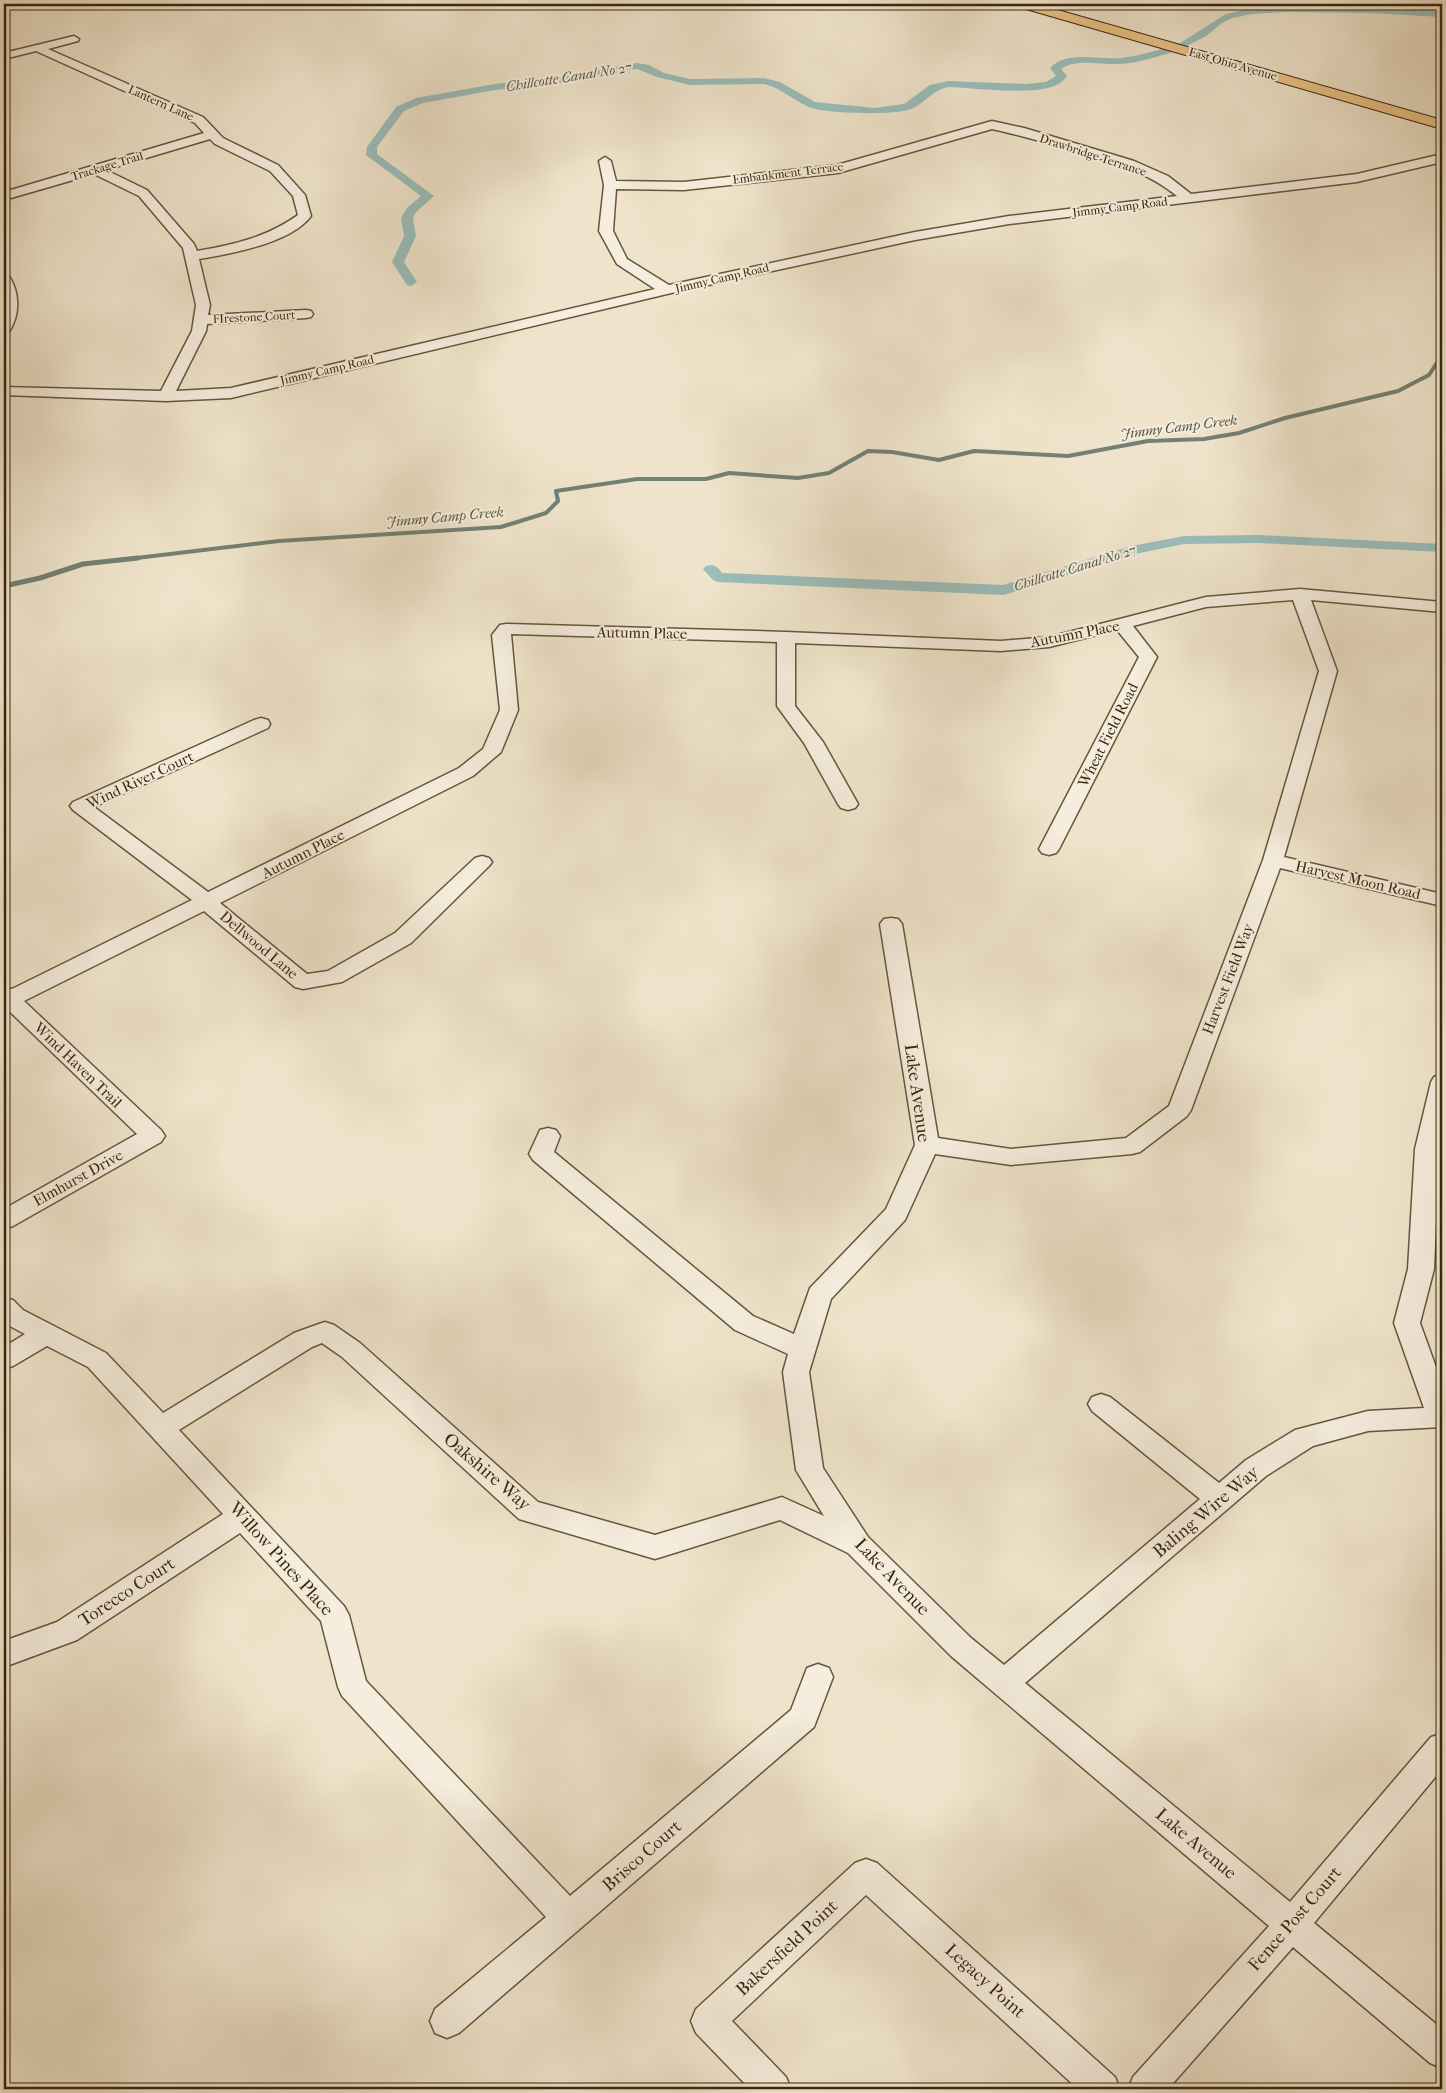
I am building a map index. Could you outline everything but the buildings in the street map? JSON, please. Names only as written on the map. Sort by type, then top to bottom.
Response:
[{"type":"main road","name":"East Ohio Avenue","points":[[1024,4],[1442,125]]},
{"type":"street","points":[[4,56],[74,39]]},
{"type":"street","name":"Lantern Lane","points":[[38,48],[200,120],[207,127],[211,135],[219,141],[274,168],[299,195],[305,216],[288,230],[263,241],[191,256]]},
{"type":"street","name":"Embankment Terrace","points":[[610,185],[684,186],[838,169],[992,125]]},
{"type":"street","name":"Drawbridge Terrance","points":[[992,125],[1020,131],[1130,164],[1164,180],[1188,198]]},
{"type":"street","name":"Trackage Trail","points":[[4,196],[211,135]]},
{"type":"street","name":"Jimmy Camp Road","points":[[4,391],[166,396],[230,393],[667,290],[915,236],[1009,220],[1357,178],[1442,158]]},
{"type":"street","points":[[605,161],[610,185],[606,231],[622,261],[667,290]]},
{"type":"street","points":[[94,170],[143,193],[189,247],[202,305],[201,320],[199,331],[166,396]]},
{"type":"street","points":[[4,279],[8,285],[11,316],[4,330]]},
{"type":"street","name":"FIrestone Court","points":[[201,320],[306,314]]},
{"type":"street","name":"Autumn Place","points":[[7,997],[207,902],[466,772],[491,752],[509,710],[500,635],[506,629],[786,637],[1001,646],[1049,642],[1206,602],[1300,594],[1442,607]]},
{"type":"street","name":"Harvest Field Way","points":[[928,1145],[1011,1157],[1132,1146],[1179,1110],[1273,860],[1328,671],[1300,594]]},
{"type":"street","name":"Wheat Field Road","points":[[1049,849],[1148,657],[1122,624]]},
{"type":"street","points":[[786,637],[786,706],[813,742],[848,804]]},
{"type":"street","name":"Wind River Court","points":[[207,902],[80,806],[261,724]]},
{"type":"street","name":"Harvest Moon Road","points":[[1273,860],[1442,900]]},
{"type":"street","name":"Dellwood Lane","points":[[207,902],[303,982],[334,976],[403,938],[482,862]]},
{"type":"street","name":"Lake Avenue","points":[[891,924],[928,1145],[896,1214],[819,1295],[796,1372],[810,1470],[858,1546],[960,1647],[1005,1682],[1442,2051]]},
{"type":"street","name":"Wind Haven Trail","points":[[7,997],[153,1136]]},
{"type":"street","points":[[1442,1082],[1427,1149],[1420,1269],[1407,1322],[1442,1417]]},
{"type":"street","name":"Elmhurst Drive","points":[[4,1220],[153,1136]]},
{"type":"street","points":[[548,1136],[541,1154],[744,1323],[803,1349]]},
{"type":"street","name":"Willow Pines Place","points":[[4,1307],[14,1317],[97,1360],[243,1516],[334,1615],[353,1687],[569,1918]]},
{"type":"street","name":"Oakshire Way","points":[[161,1428],[303,1340],[325,1332],[351,1350],[529,1511],[656,1547],[782,1508],[858,1546]]},
{"type":"street","points":[[4,1359],[46,1334]]},
{"type":"street","points":[[1101,1404],[1220,1498]]},
{"type":"street","name":"Baling Wire Way","points":[[1005,1682],[1256,1468],[1305,1438],[1368,1421],[1442,1417]]},
{"type":"street","name":"Torecco Court","points":[[4,1654],[67,1631],[243,1516]]},
{"type":"street","name":"Brisco Court","points":[[447,2021],[803,1718],[818,1677]]},
{"type":"street","name":"Fence Post Court","points":[[1145,2089],[1291,1925],[1442,1747]]},
{"type":"street","name":"Bakersfield Point","points":[[774,2089],[708,2022],[866,1874]]},
{"type":"street","name":"Legacy Point","points":[[866,1874],[1104,2089]]},
{"type":"waterway","name":"Chillcotte Canal No 27","points":[[1182,45],[1203,34],[1219,21],[1229,16],[1252,11],[1286,9],[1370,10],[1442,14]]},
{"type":"waterway","name":"Chillcotte Canal No 27","points":[[411,282],[398,262],[410,236],[407,218],[411,210],[428,196],[371,155],[372,147],[400,109],[420,100],[495,87],[561,80],[637,66],[645,67],[661,75],[690,82],[764,81],[776,84],[813,105],[875,111],[907,107],[934,87],[948,84],[1027,87],[1048,85],[1057,81],[1062,76],[1055,68],[1060,64],[1086,60],[1120,61],[1170,50]]},
{"type":"waterway","name":"Jimmy Camp Creek","points":[[128,559],[279,541],[501,527],[546,513],[558,501],[556,491],[637,479],[706,479],[729,473],[798,478],[829,473],[868,451],[892,452],[939,460],[974,451],[1068,456],[1148,441],[1204,439],[1239,433],[1285,418],[1398,391],[1429,375],[1442,355]]},
{"type":"waterway","name":"Chillcotte Canal No 27","points":[[711,569],[718,577],[1004,590],[1132,550],[1184,540],[1258,539],[1442,548]]},
{"type":"waterway","name":"Jimmy Camp Creek","points":[[4,586],[40,578],[83,564],[138,558]]}]
